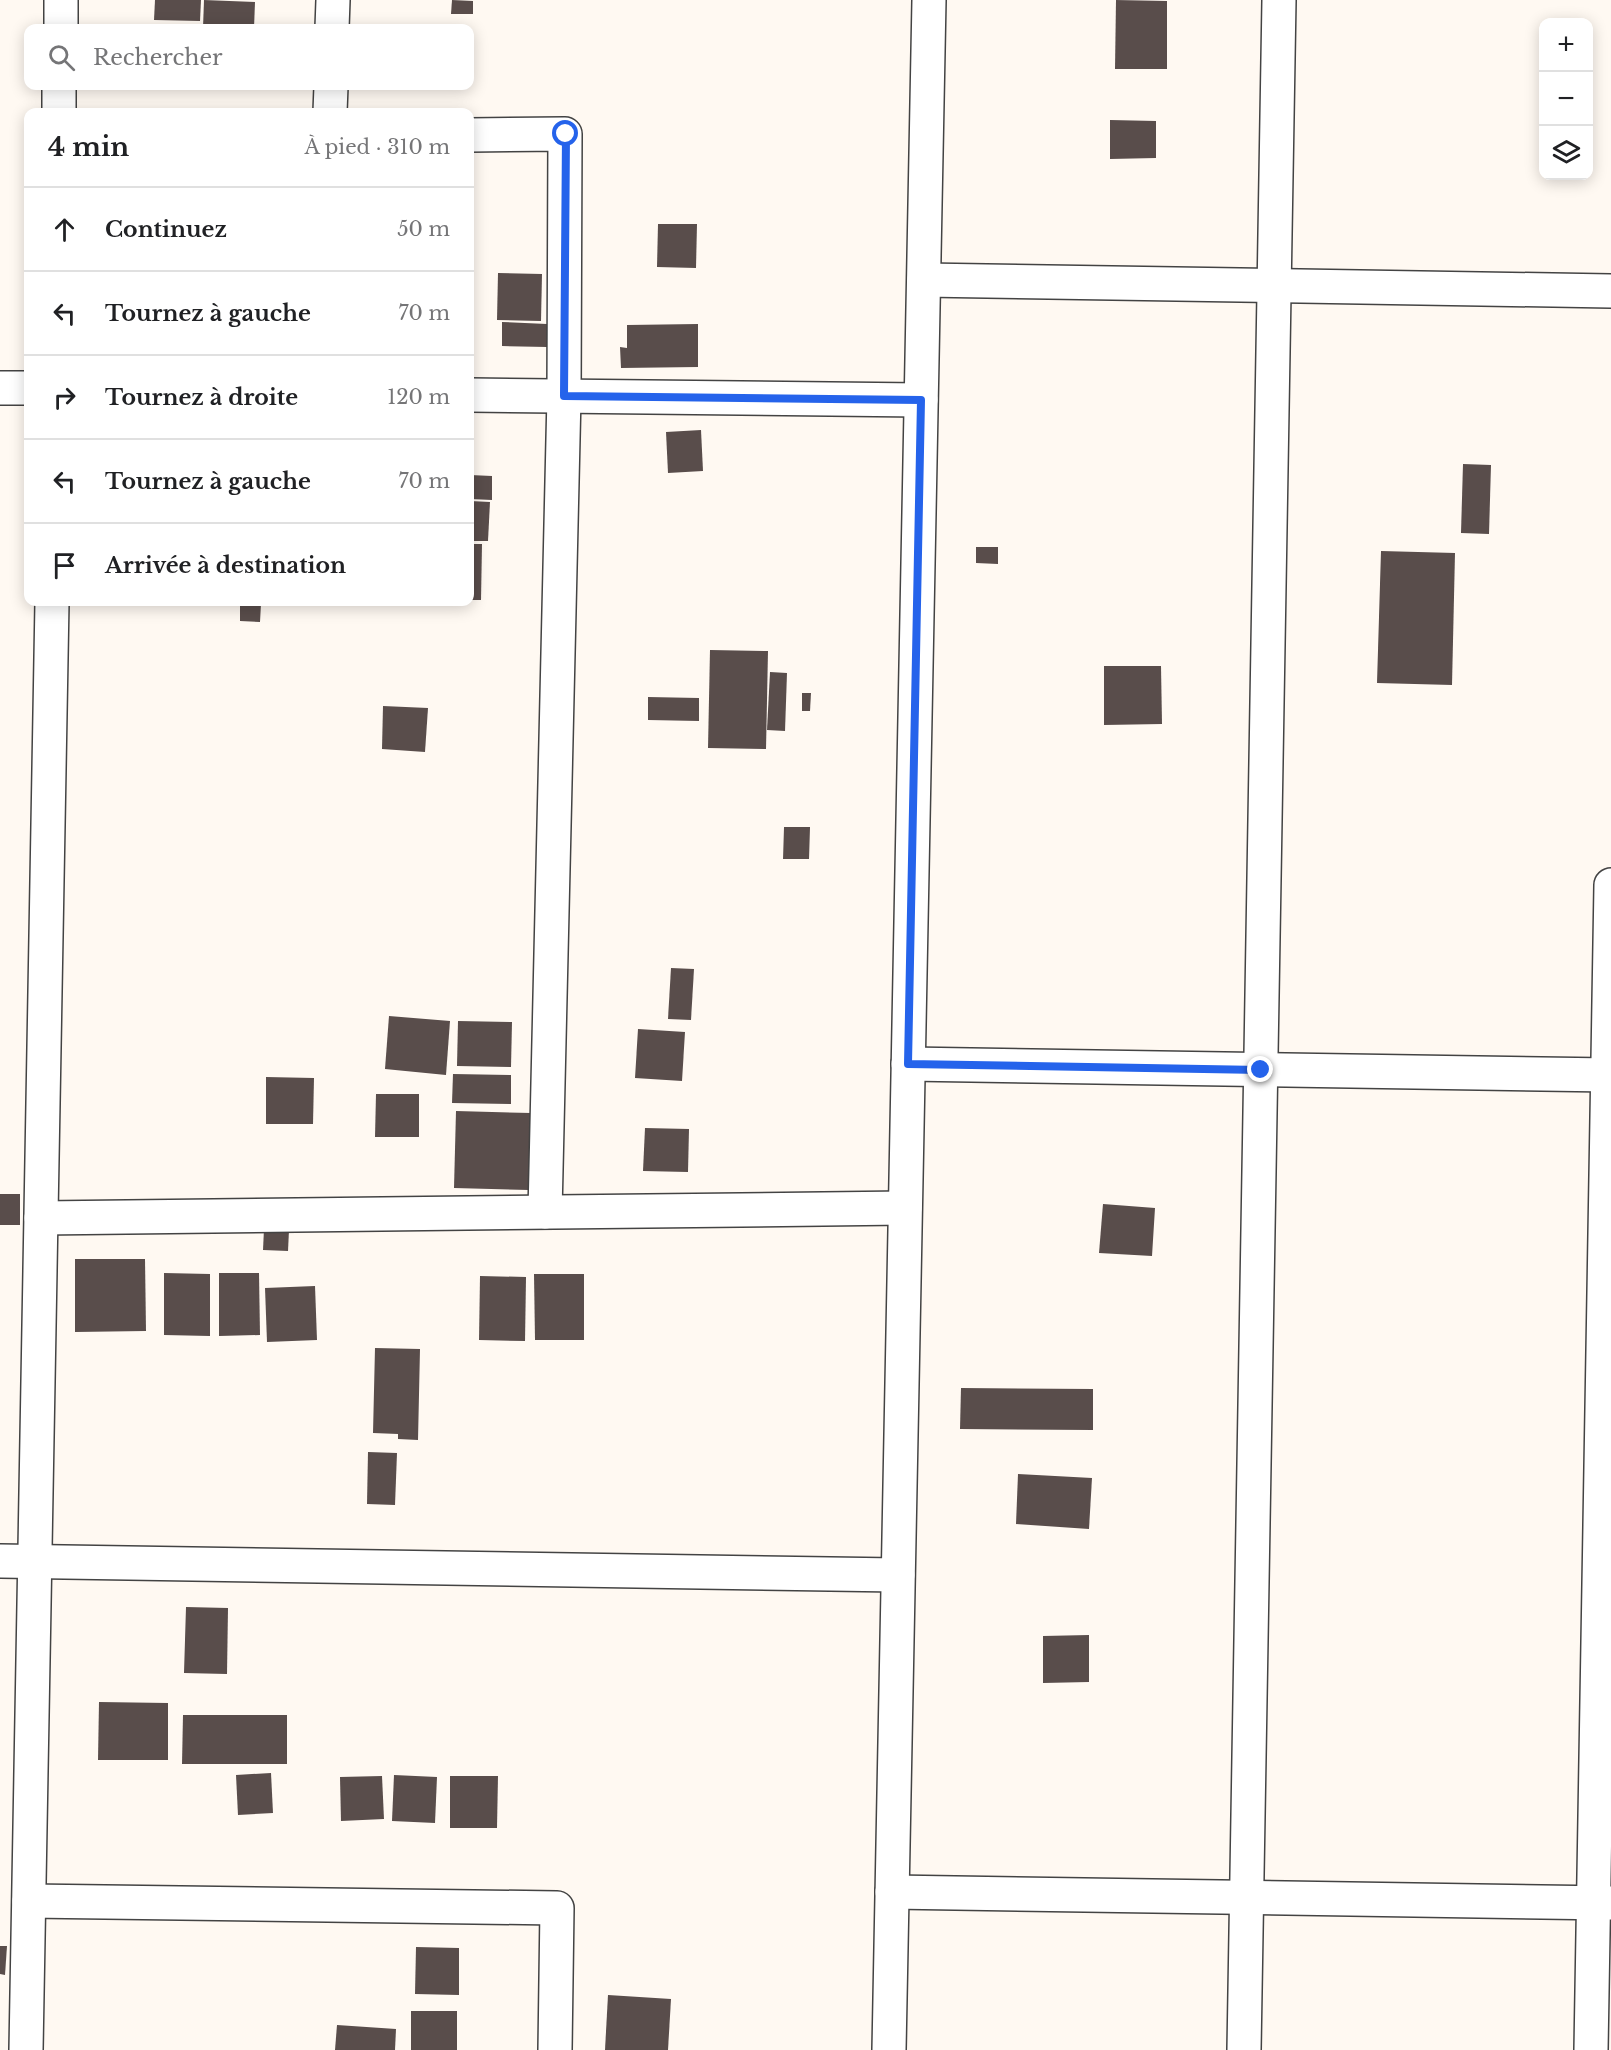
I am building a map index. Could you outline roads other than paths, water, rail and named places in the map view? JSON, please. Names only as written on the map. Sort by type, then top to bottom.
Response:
[{"type":"street","points":[[61,0],[61,24]]},
{"type":"street","points":[[332,24],[333,0]]},
{"type":"street","points":[[889,2050],[929,0]]},
{"type":"street","points":[[1244,2050],[1279,0]]},
{"type":"street","points":[[59,90],[59,108]]},
{"type":"street","points":[[330,108],[331,90]]},
{"type":"street","points":[[474,135],[566,134],[564,396],[546,1212]]},
{"type":"street","points":[[924,280],[1611,291]]},
{"type":"street","points":[[0,388],[24,388]]},
{"type":"street","points":[[474,394],[921,400]]},
{"type":"street","points":[[26,2050],[52,606]]},
{"type":"street","points":[[1592,2050],[1603,1903],[1611,885]]},
{"type":"street","points":[[908,1064],[1609,1075]]},
{"type":"street","points":[[41,1218],[905,1208]]},
{"type":"street","points":[[0,1562],[898,1575]]},
{"type":"street","points":[[892,1892],[1603,1903]]},
{"type":"street","points":[[29,1901],[557,1908],[555,2050]]}]
